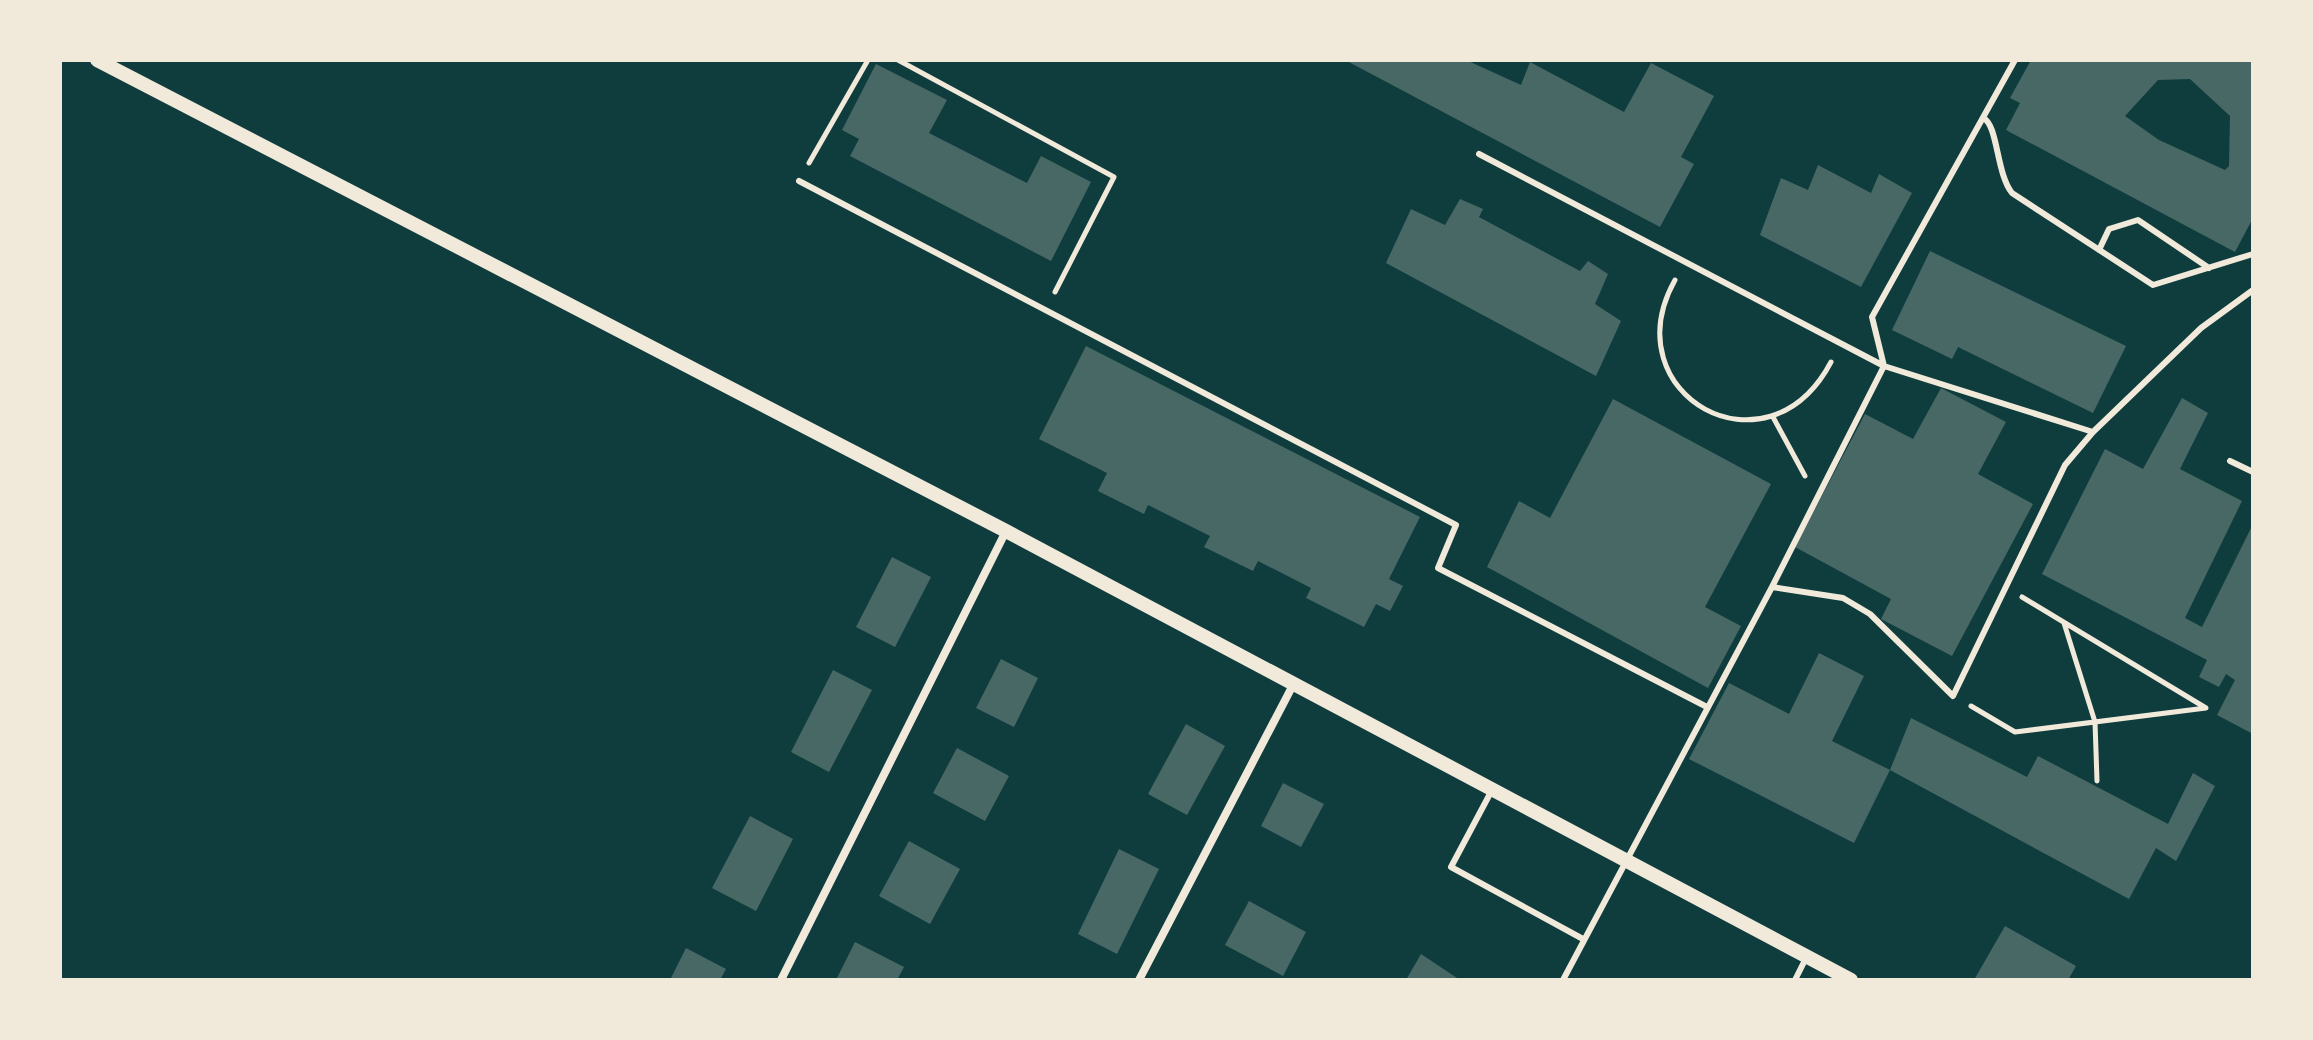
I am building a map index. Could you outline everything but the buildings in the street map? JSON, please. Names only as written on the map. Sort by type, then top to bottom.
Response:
[{"type":"street","points":[[97,60],[1006,531],[1851,980]]},
{"type":"street","points":[[781,980],[1006,531]]},
{"type":"street","points":[[1139,980],[1293,685]]},
{"type":"lane","points":[[1563,980],[1772,587],[1884,366],[1872,317],[2015,60]]},
{"type":"lane","points":[[1983,118],[1993,128],[1999,171],[2012,193],[2153,285],[2253,254]]},
{"type":"lane","points":[[1479,154],[1884,366],[2093,432]]},
{"type":"lane","points":[[799,181],[1456,525],[1438,568],[1707,707]]},
{"type":"lane","points":[[2099,250],[2109,229],[2138,220],[2209,268]]},
{"type":"lane","points":[[1772,587],[1814,591],[1843,598],[1870,614],[1953,696],[2065,465],[2093,432],[2201,328],[2253,290]]},
{"type":"lane","points":[[2230,461],[2253,472]]},
{"type":"lane","points":[[1492,790],[1451,867],[1583,939]]},
{"type":"lane","points":[[1795,980],[1807,957]]},
{"type":"path","points":[[799,181],[868,60]]},
{"type":"path","points":[[898,60],[1114,177],[1045,311]]},
{"type":"path","points":[[1686,262],[1663,308],[1660,334],[1664,363],[1693,404],[1714,416],[1754,421],[1788,410],[1821,380],[1840,343]]},
{"type":"path","points":[[1773,417],[1817,497]]},
{"type":"path","points":[[1953,696],[2015,732],[2206,708],[2006,587]]},
{"type":"path","points":[[2063,622],[2095,722],[2097,781]]}]
